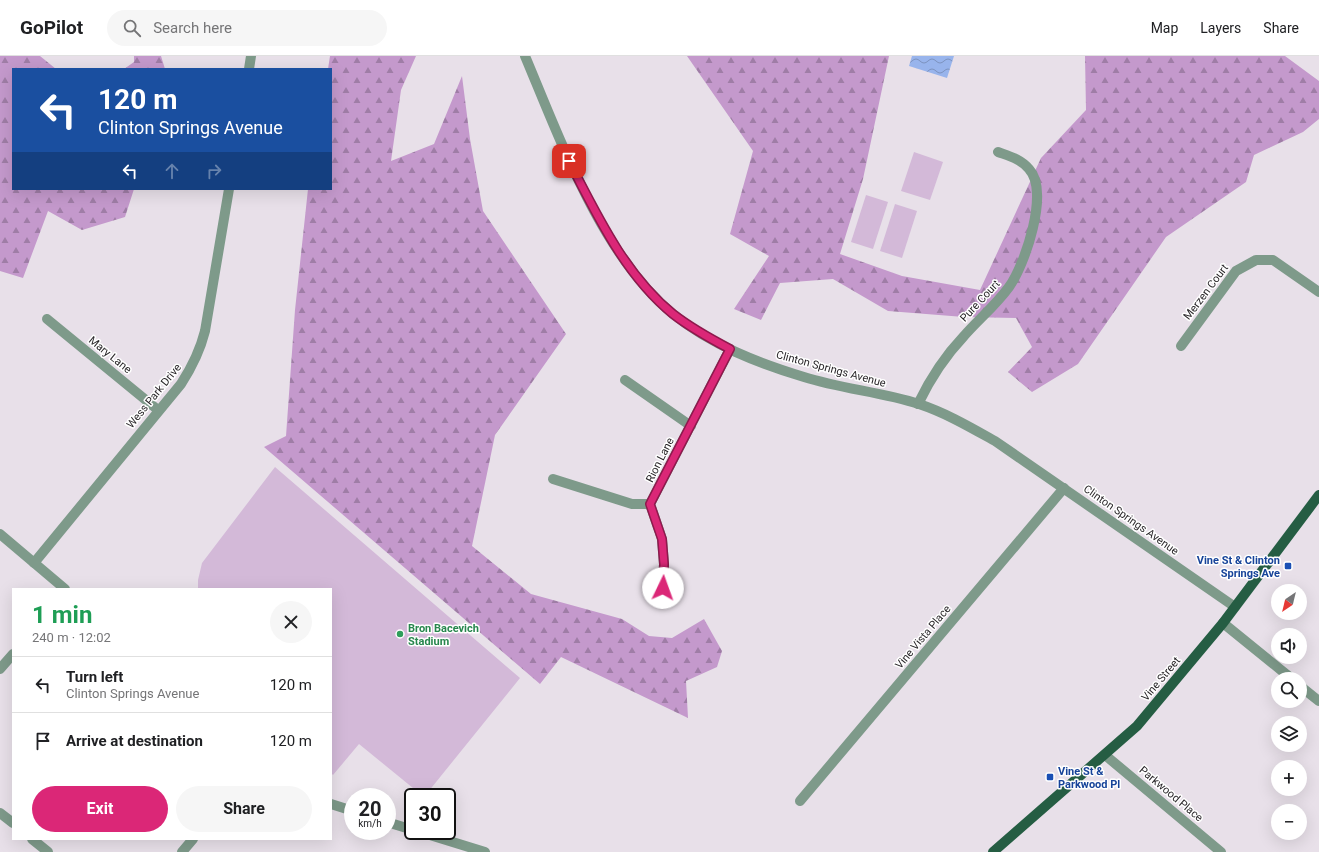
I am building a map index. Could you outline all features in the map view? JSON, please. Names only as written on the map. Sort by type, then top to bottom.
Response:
[{"type":"main road","name":"Vine Street","points":[[993,852],[1105,755],[1136,726],[1223,623],[1319,495]]},
{"type":"street","points":[[249,68],[251,56]]},
{"type":"street","name":"Clinton Springs Avenue","points":[[525,56],[569,161],[591,204],[622,256],[659,301],[673,314],[701,333],[730,349],[761,363],[806,378],[918,404],[967,425],[995,441],[1235,607]]},
{"type":"street","name":"Pure Court","points":[[918,404],[928,384],[946,357],[963,337],[996,304],[1010,286],[1027,251],[1036,206],[1036,185],[1030,169],[1016,158],[998,152]]},
{"type":"street","name":"Wess Park Drive","points":[[34,563],[158,410],[181,384],[200,350],[205,331],[229,190]]},
{"type":"street","name":"Merzen Court","points":[[1181,346],[1236,271],[1256,260],[1273,260],[1319,292]]},
{"type":"street","name":"Mary Lane","points":[[47,319],[158,410]]},
{"type":"street","name":"Rion Lane","points":[[650,504],[730,349]]},
{"type":"street","points":[[625,380],[691,426]]},
{"type":"street","points":[[553,479],[632,504],[650,504],[662,539],[664,564],[663,588]]},
{"type":"street","name":"Vine Vista Place","points":[[800,801],[1064,488]]},
{"type":"street","points":[[0,534],[64,588]]},
{"type":"street","points":[[1223,623],[1283,672]]},
{"type":"street","points":[[0,669],[12,655]]},
{"type":"street","points":[[1307,692],[1319,701]]},
{"type":"street","name":"Parkwood Place","points":[[1105,755],[1221,852]]},
{"type":"street","points":[[332,804],[344,809]]},
{"type":"street","points":[[0,813],[12,822]]},
{"type":"street","points":[[33,840],[48,852]]},
{"type":"street","points":[[182,852],[192,840]]},
{"type":"street","points":[[446,840],[485,852]]},
{"type":"green space","points":[[0,56],[40,56],[55,68],[12,68],[12,190],[134,190],[125,217],[82,230],[48,211],[23,278],[0,271]]},
{"type":"green space","points":[[134,56],[161,56],[165,68],[125,68],[134,62]]},
{"type":"green space","points":[[330,56],[416,56],[401,90],[391,161],[434,144],[462,76],[470,139],[483,211],[566,334],[495,435],[472,546],[531,594],[622,619],[649,636],[672,638],[704,619],[722,651],[717,667],[686,681],[688,718],[561,657],[540,684],[264,447],[286,436],[295,310],[308,190],[332,190],[332,68],[328,68]]},
{"type":"green space","points":[[687,56],[889,56],[863,179],[840,254],[902,276],[980,290],[1041,158],[1086,110],[1085,56],[1285,56],[1319,81],[1319,119],[1303,132],[1254,155],[1246,182],[1166,237],[1078,364],[1032,392],[1008,372],[1032,347],[1016,318],[964,317],[888,311],[833,279],[780,283],[761,320],[734,309],[769,256],[730,234],[753,151]]},
{"type":"shaded area","points":[[914,152],[943,162],[930,200],[901,191]]},
{"type":"shaded area","points":[[866,195],[888,202],[873,249],[851,242]]},
{"type":"shaded area","points":[[895,204],[917,211],[902,258],[880,251]]},
{"type":"shaded area","name":"Bron Bacevich Stadium","points":[[275,467],[520,678],[431,788],[413,788],[359,744],[333,775],[332,588],[198,588],[198,580],[202,563]]},
{"type":"water","points":[[912,56],[954,56],[947,78],[909,66]]},
{"type":"place","name":"Vine St & Clinton Springs Ave","points":[[1288,566]]},
{"type":"place","name":"Bron Bacevich Stadium","points":[[400,634]]},
{"type":"place","name":"Vine St & Parkwood Pl","points":[[1050,777]]},
{"type":"route","points":[[569,161],[591,204],[633,272],[673,314],[701,333],[730,349],[650,504],[662,539],[664,564],[663,588]]}]
